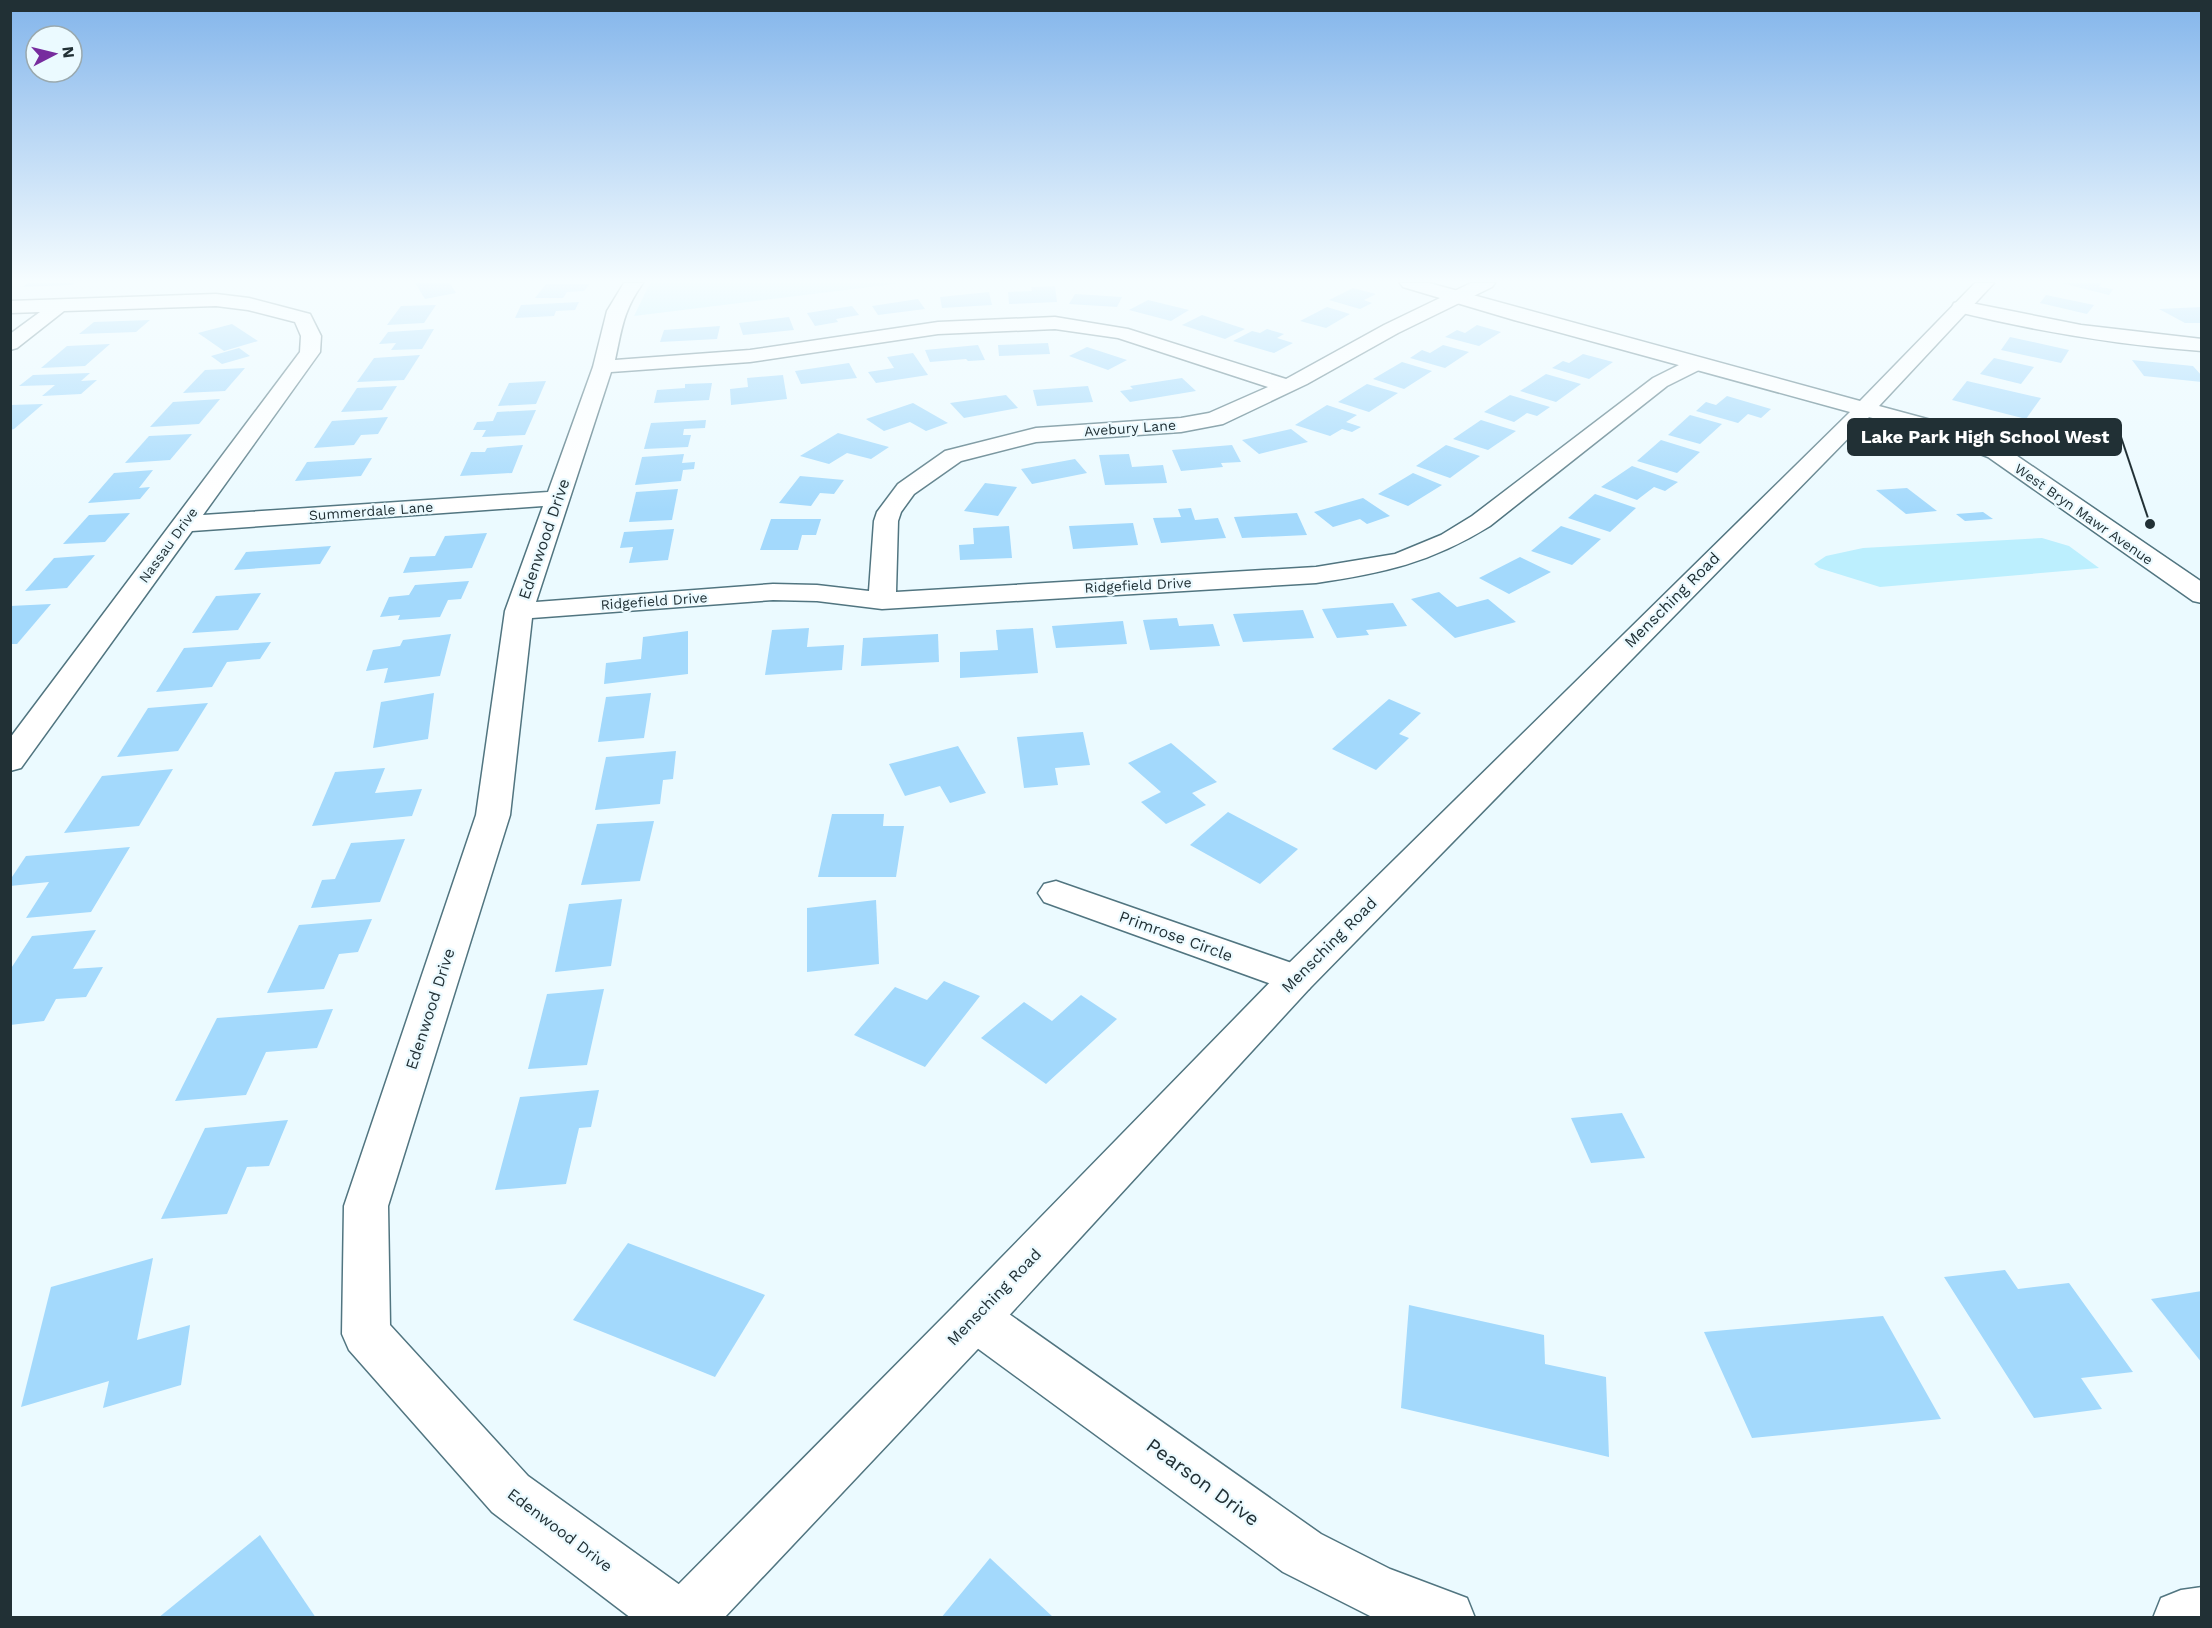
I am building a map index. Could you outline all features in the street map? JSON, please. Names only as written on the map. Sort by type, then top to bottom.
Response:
[{"type":"street","name":"Nassau Drive","points":[[10,761],[305,359]]},
{"type":"street","name":"Edenwood Drive","points":[[605,359],[519,611],[493,815],[366,1206],[366,1334],[510,1494],[678,1617]]},
{"type":"street","points":[[603,367],[721,359]]},
{"type":"street","points":[[1202,359],[1287,386]]},
{"type":"street","name":"Avebury Lane","points":[[882,601],[886,521],[889,512],[906,489],[953,456],[1036,435],[1181,425],[1215,419],[1287,386],[1338,359]]},
{"type":"street","name":"West Bryn Mawr Avenue","points":[[1678,359],[1934,428],[1996,452],[2202,595]]},
{"type":"street","name":"Mensching Road","points":[[685,1617],[975,1318],[1296,979],[1913,359]]},
{"type":"street","name":"Ridgefield Drive","points":[[519,611],[773,592],[817,593],[882,601],[1316,575],[1378,566],[1404,559],[1450,540],[1481,520],[1660,382],[1696,364]]},
{"type":"street","name":"Summerdale Lane","points":[[184,524],[559,498]]},
{"type":"street","name":"Primrose Circle","points":[[1056,893],[1296,979]]},
{"type":"street","name":"Pearson Drive","points":[[975,1318],[1302,1553],[1376,1591],[1448,1617]]},
{"type":"street","points":[[2181,1617],[2202,1615]]},
{"type":"shaded area","points":[[2042,538],[2069,546],[2099,568],[1880,587],[1819,568],[1814,564],[1826,556],[1863,548]]},
{"type":"building","points":[[52,359],[93,359],[85,366],[41,368]]},
{"type":"building","points":[[215,359],[240,359],[222,364]]},
{"type":"building","points":[[373,359],[417,359],[404,380],[357,382]]},
{"type":"building","points":[[888,359],[917,359],[928,375],[876,383],[868,372],[894,368]]},
{"type":"building","points":[[929,359],[985,359],[985,360],[968,361],[966,359],[930,362]]},
{"type":"building","points":[[1077,359],[1127,360],[1108,370]]},
{"type":"building","points":[[1413,359],[1459,359],[1445,368]]},
{"type":"building","points":[[1575,359],[1602,359],[1613,362],[1589,379],[1552,368],[1563,361],[1569,363]]},
{"type":"building","points":[[1993,359],[2034,367],[2021,384],[1980,374]]},
{"type":"building","points":[[2042,359],[2063,359],[2061,363]]},
{"type":"building","points":[[2132,360],[2193,366],[2202,376],[2202,382],[2144,376]]},
{"type":"building","points":[[1402,362],[1432,371],[1404,389],[1373,379]]},
{"type":"building","points":[[849,363],[857,378],[801,384],[795,371]]},
{"type":"building","points":[[245,368],[225,391],[183,393],[205,370]]},
{"type":"building","points":[[90,373],[81,381],[97,380],[81,394],[42,396],[55,385],[19,386],[33,375]]},
{"type":"building","points":[[1546,374],[1581,384],[1556,402],[1520,391]]},
{"type":"building","points":[[783,375],[787,399],[731,405],[730,389],[748,387],[747,378]]},
{"type":"building","points":[[1182,378],[1196,391],[1130,402],[1120,391],[1133,389],[1130,386]]},
{"type":"building","points":[[546,381],[536,404],[498,406],[509,383]]},
{"type":"building","points":[[1967,381],[2041,398],[2026,419],[1952,400]]},
{"type":"building","points":[[712,383],[709,400],[654,403],[657,390],[685,388],[685,384]]},
{"type":"building","points":[[1367,384],[1398,393],[1369,412],[1338,402]]},
{"type":"building","points":[[397,386],[382,410],[341,412],[357,388]]},
{"type":"building","points":[[1088,386],[1093,402],[1037,406],[1033,390]]},
{"type":"building","points":[[1006,395],[1018,408],[964,418],[950,403]]},
{"type":"building","points":[[1510,395],[1550,407],[1537,416],[1527,413],[1514,422],[1484,412]]},
{"type":"building","points":[[1727,396],[1771,409],[1761,418],[1748,414],[1738,423],[1696,411],[1706,402],[1716,405]]},
{"type":"building","points":[[220,399],[199,424],[150,427],[173,402]]},
{"type":"building","points":[[913,403],[948,423],[926,431],[910,422],[884,431],[866,419]]},
{"type":"building","points":[[43,404],[14,429],[10,430],[10,405]]},
{"type":"building","points":[[1327,405],[1357,415],[1346,422],[1361,427],[1352,432],[1342,429],[1330,436],[1295,425]]},
{"type":"building","points":[[536,410],[525,435],[482,437],[486,430],[473,430],[477,422],[493,421],[497,412]]},
{"type":"building","points":[[1690,415],[1722,424],[1700,444],[1668,435]]},
{"type":"building","points":[[388,417],[378,434],[361,435],[354,445],[314,448],[332,421]]},
{"type":"building","points":[[706,420],[705,428],[684,429],[683,435],[691,435],[688,447],[644,449],[651,423]]},
{"type":"building","points":[[1481,420],[1516,431],[1488,450],[1453,439]]},
{"type":"building","points":[[1291,429],[1308,442],[1259,454],[1242,440]]},
{"type":"building","points":[[838,433],[889,447],[871,459],[847,453],[829,464],[800,456]]},
{"type":"building","points":[[192,434],[170,460],[125,463],[149,436]]},
{"type":"building","points":[[1661,440],[1700,452],[1677,473],[1637,461]]},
{"type":"building","points":[[523,445],[512,473],[460,476],[471,452],[485,452],[487,448]]},
{"type":"building","points":[[1232,445],[1241,462],[1221,463],[1223,467],[1181,471],[1172,450]]},
{"type":"building","points":[[1446,445],[1480,456],[1450,478],[1416,466]]},
{"type":"building","points":[[684,454],[682,463],[695,462],[694,469],[683,470],[681,481],[635,485],[642,457]]},
{"type":"building","points":[[1129,454],[1132,467],[1163,465],[1167,483],[1105,485],[1099,455]]},
{"type":"building","points":[[372,458],[361,476],[295,481],[307,462]]},
{"type":"building","points":[[1075,459],[1087,473],[1032,484],[1021,469]]},
{"type":"building","points":[[1632,466],[1678,482],[1665,491],[1654,487],[1637,500],[1601,487]]},
{"type":"building","points":[[153,470],[139,488],[150,487],[140,499],[88,503],[114,473]]},
{"type":"building","points":[[1413,473],[1442,485],[1408,506],[1378,494]]},
{"type":"building","points":[[800,476],[844,480],[834,494],[820,493],[811,506],[779,503]]},
{"type":"building","points":[[985,483],[1017,487],[998,516],[964,511]]},
{"type":"building","points":[[1907,488],[1937,511],[1906,514],[1876,490]]},
{"type":"building","points":[[678,489],[672,520],[629,522],[636,492]]},
{"type":"building","points":[[1595,494],[1636,508],[1610,532],[1568,518]]},
{"type":"building","points":[[1363,498],[1390,516],[1367,524],[1360,519],[1333,527],[1314,512]]},
{"type":"building","points":[[1191,508],[1195,520],[1218,518],[1226,538],[1161,543],[1153,518],[1181,517],[1178,509]]},
{"type":"building","points":[[1983,512],[1993,519],[1965,521],[1956,514]]},
{"type":"building","points":[[130,513],[105,542],[63,544],[89,515]]},
{"type":"building","points":[[1297,513],[1307,535],[1242,538],[1234,517]]},
{"type":"building","points":[[771,519],[821,519],[816,535],[802,535],[798,550],[760,550]]},
{"type":"building","points":[[1133,523],[1138,545],[1073,549],[1069,526]]},
{"type":"building","points":[[1009,526],[1012,558],[960,560],[959,545],[974,544],[973,528]]},
{"type":"building","points":[[1561,526],[1601,539],[1572,565],[1531,551]]},
{"type":"building","points":[[674,529],[668,560],[629,563],[633,547],[620,548],[624,532]]},
{"type":"building","points":[[487,533],[472,568],[403,573],[410,557],[435,556],[445,536]]},
{"type":"building","points":[[331,546],[320,564],[234,570],[246,552]]},
{"type":"building","points":[[95,555],[67,588],[25,591],[54,558]]},
{"type":"building","points":[[1520,557],[1551,572],[1509,594],[1479,578]]},
{"type":"building","points":[[469,581],[461,599],[448,600],[440,617],[398,620],[400,615],[380,617],[389,597],[409,595],[415,585]]},
{"type":"building","points":[[1439,592],[1457,607],[1488,599],[1516,622],[1455,638],[1411,599]]},
{"type":"building","points":[[261,593],[238,630],[192,633],[216,596]]},
{"type":"building","points":[[1393,603],[1407,626],[1366,630],[1369,635],[1337,638],[1322,609]]},
{"type":"building","points":[[51,604],[17,644],[10,644],[10,606]]},
{"type":"building","points":[[1303,610],[1314,638],[1243,642],[1233,614]]},
{"type":"building","points":[[1177,618],[1179,626],[1213,624],[1220,646],[1150,650],[1143,620]]},
{"type":"building","points":[[1123,621],[1127,644],[1056,648],[1052,626]]},
{"type":"building","points":[[809,628],[807,647],[844,645],[842,670],[765,675],[772,630]]},
{"type":"building","points":[[1033,628],[1038,673],[960,678],[960,652],[998,650],[996,630]]},
{"type":"building","points":[[688,631],[688,674],[604,684],[606,663],[641,659],[643,637]]},
{"type":"building","points":[[451,634],[440,676],[384,683],[388,668],[366,671],[373,650],[400,646],[403,640]]},
{"type":"building","points":[[938,634],[939,662],[861,666],[863,638]]},
{"type":"building","points":[[271,642],[260,659],[227,662],[212,687],[156,692],[184,648]]},
{"type":"building","points":[[434,693],[428,739],[373,748],[381,702]]},
{"type":"building","points":[[651,693],[644,738],[598,742],[606,697]]},
{"type":"building","points":[[1389,699],[1421,713],[1399,734],[1409,738],[1376,770],[1332,749]]},
{"type":"building","points":[[208,703],[178,751],[117,757],[148,708]]},
{"type":"building","points":[[1083,732],[1090,765],[1055,768],[1058,785],[1024,788],[1017,737]]},
{"type":"building","points":[[1171,743],[1217,782],[1192,793],[1206,805],[1166,824],[1141,802],[1161,792],[1128,763]]},
{"type":"building","points":[[958,746],[986,793],[950,803],[940,786],[905,796],[889,764]]},
{"type":"building","points":[[676,751],[673,779],[663,780],[660,804],[595,810],[606,757]]},
{"type":"building","points":[[385,768],[375,793],[422,789],[412,816],[312,826],[335,772]]},
{"type":"building","points":[[173,769],[139,826],[64,833],[102,776]]},
{"type":"building","points":[[1228,812],[1298,849],[1260,884],[1190,845]]},
{"type":"building","points":[[832,814],[884,814],[883,826],[904,826],[896,877],[818,877]]},
{"type":"building","points":[[654,821],[640,881],[581,885],[597,824]]},
{"type":"building","points":[[405,839],[380,902],[311,908],[322,880],[335,879],[351,843]]},
{"type":"building","points":[[130,847],[91,912],[26,918],[49,882],[10,886],[10,880],[26,856]]},
{"type":"building","points":[[622,899],[611,966],[555,972],[569,904]]},
{"type":"building","points":[[876,900],[879,964],[807,972],[807,908]]},
{"type":"building","points":[[372,919],[358,952],[339,954],[324,989],[267,993],[299,925]]},
{"type":"building","points":[[96,930],[73,969],[103,967],[86,997],[56,999],[44,1021],[10,1025],[10,970],[32,936]]},
{"type":"building","points":[[944,981],[980,996],[925,1067],[854,1035],[895,987],[927,1000]]},
{"type":"building","points":[[604,989],[587,1065],[528,1069],[547,994]]},
{"type":"building","points":[[1081,995],[1117,1019],[1046,1084],[981,1038],[1024,1002],[1052,1021]]},
{"type":"building","points":[[333,1009],[317,1048],[266,1052],[246,1095],[175,1101],[217,1018]]},
{"type":"building","points":[[599,1090],[591,1127],[579,1128],[566,1184],[495,1190],[520,1097]]},
{"type":"building","points":[[1622,1113],[1645,1158],[1591,1163],[1571,1118]]},
{"type":"building","points":[[288,1120],[269,1166],[247,1167],[227,1214],[161,1219],[205,1128]]},
{"type":"building","points":[[628,1243],[765,1295],[715,1377],[573,1320]]},
{"type":"building","points":[[153,1258],[137,1340],[190,1325],[181,1385],[103,1408],[109,1381],[21,1407],[51,1287]]},
{"type":"building","points":[[2005,1270],[2018,1289],[2069,1283],[2133,1372],[2081,1378],[2102,1409],[2034,1418],[1944,1277]]},
{"type":"building","points":[[2202,1291],[2202,1363],[2151,1299]]},
{"type":"building","points":[[1409,1305],[1544,1335],[1545,1364],[1606,1377],[1609,1457],[1401,1408]]},
{"type":"building","points":[[1883,1316],[1941,1419],[1752,1438],[1704,1332]]},
{"type":"building","points":[[260,1535],[316,1618],[158,1618]]},
{"type":"building","points":[[990,1558],[1054,1618],[941,1618]]},
{"type":"place","name":"Lake Park High School West","points":[[2150,524]]}]
